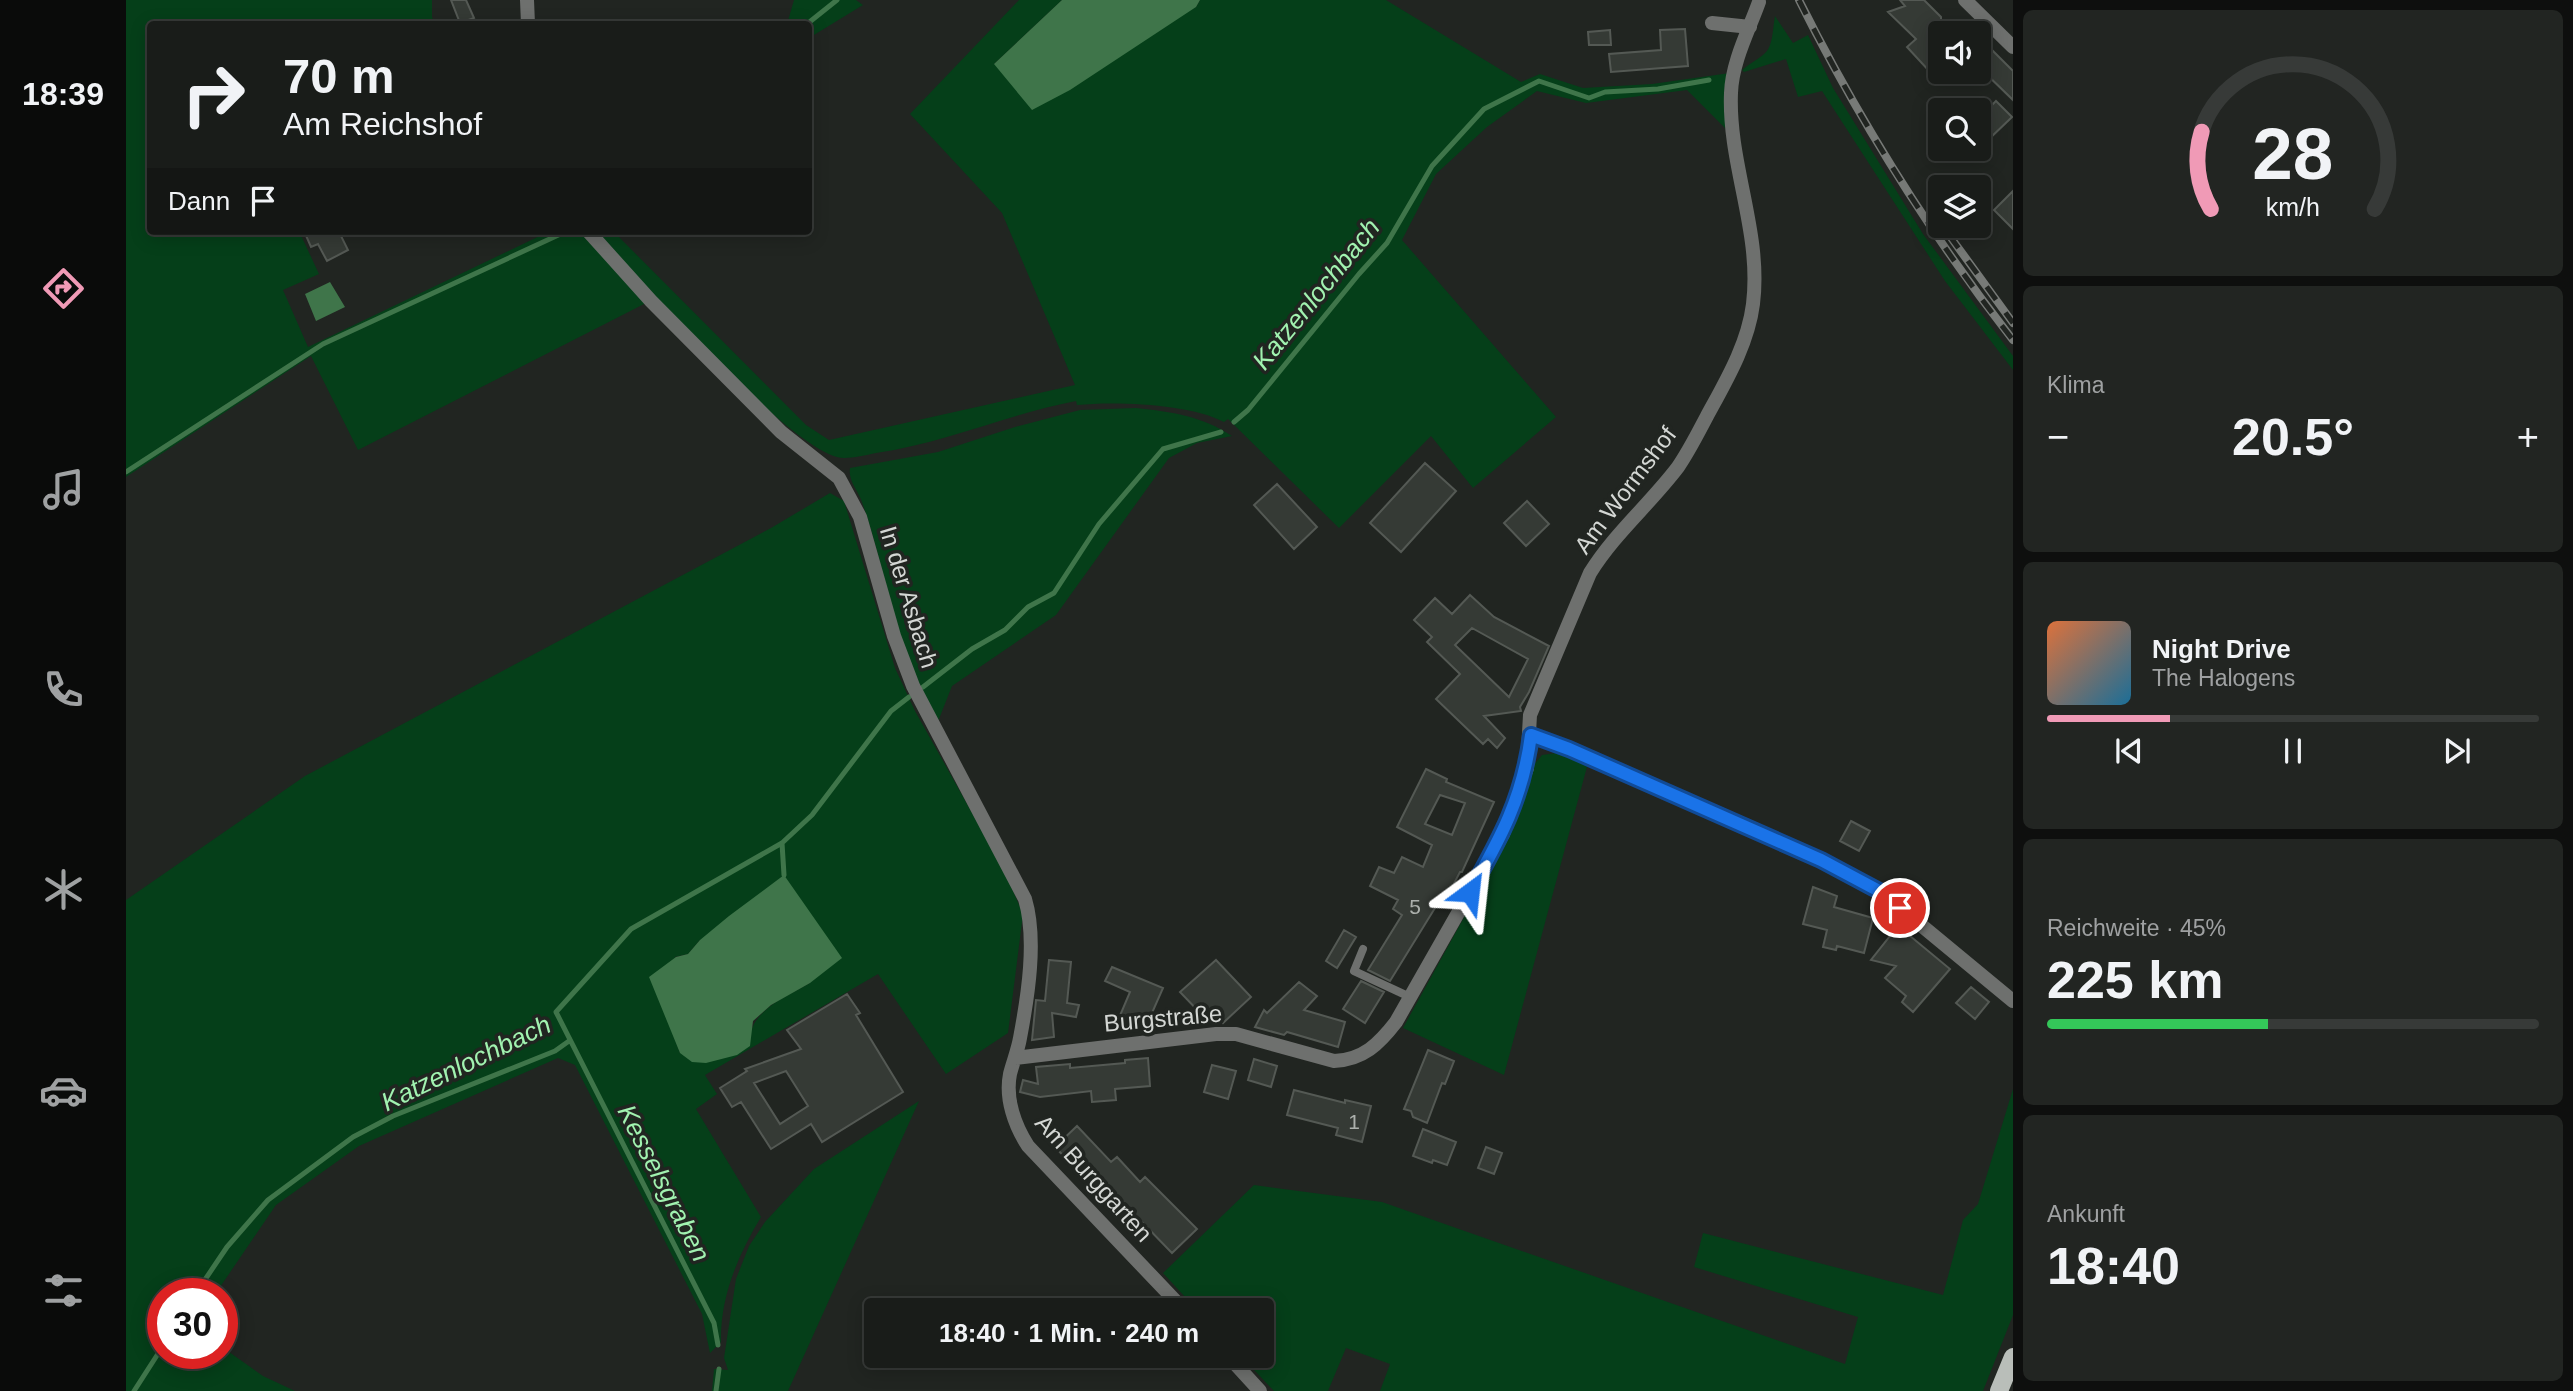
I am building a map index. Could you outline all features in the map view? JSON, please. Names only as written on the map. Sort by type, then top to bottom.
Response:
[{"type":"main road","points":[[1999,1391],[2013,1357]]},
{"type":"street","points":[[527,0],[528,21]]},
{"type":"street","points":[[1965,0],[2013,47]]},
{"type":"street","name":"Am Wormshof","points":[[1386,1035],[1503,834],[1527,768],[1531,735],[1530,715],[1590,573],[1602,554],[1679,465],[1728,377],[1742,345],[1753,307],[1756,275],[1735,137],[1731,92],[1735,71],[1759,2]]},
{"type":"street","points":[[1712,23],[1750,27]]},
{"type":"street","name":"In der Asbach","points":[[592,235],[651,301],[781,432],[839,478],[860,517],[894,636],[913,686],[1025,899],[1029,912],[1032,936],[1020,1039],[1015,1058]]},
{"type":"street","points":[[1531,735],[1569,749],[1821,860],[1881,892],[2013,1002]]},
{"type":"street","name":"Burgstraße","points":[[1015,1058],[1216,1034],[1236,1034],[1334,1061],[1347,1061],[1360,1057],[1386,1035]]},
{"type":"street","name":"Am Burggarten","points":[[1015,1058],[1009,1078],[1011,1106],[1016,1127],[1028,1146],[1173,1298]]},
{"type":"street","points":[[1239,1368],[1260,1391]]},
{"type":"lane","points":[[1363,950],[1354,971],[1410,997]]},
{"type":"shaded area","points":[[126,0],[432,0],[434,21],[147,21],[147,235],[301,235],[319,274],[283,290],[308,347],[542,235],[584,235],[646,303],[358,450],[311,356],[126,477]]},
{"type":"shaded area","points":[[794,0],[856,0],[863,5],[812,36],[812,21],[788,21]]},
{"type":"shaded area","points":[[1019,0],[1062,0],[994,64],[1196,7],[1200,0],[1386,0],[1521,82],[1540,74],[1583,88],[1652,84],[1730,73],[1728,131],[1687,90],[1586,103],[1537,91],[1487,127],[1436,174],[1402,240],[1556,417],[1473,488],[1431,436],[1339,528],[1228,419],[1224,422],[1193,411],[1153,405],[1077,405],[1076,401],[927,442],[856,457],[844,458],[821,450],[754,397],[678,321],[599,235],[617,235],[806,425],[829,440],[1075,385],[1002,213],[910,114]]},
{"type":"shaded area","points":[[1062,0],[1200,0],[1196,7],[1070,90],[1032,110],[994,64]]},
{"type":"shaded area","points":[[1775,16],[1793,43],[1808,35],[1833,88],[1923,234],[2013,356],[2013,370],[1945,281],[1822,91],[1798,97],[1786,59],[1744,72],[1742,70],[1769,48]]},
{"type":"shaded area","points":[[330,282],[345,307],[316,321],[305,294]]},
{"type":"shaded area","points":[[1136,408],[1198,419],[1232,436],[1197,443],[1169,458],[1056,615],[952,686],[937,724],[912,671],[850,468],[938,452],[1015,427],[1080,410]]},
{"type":"shaded area","points":[[830,493],[844,501],[895,668],[915,711],[1004,870],[1023,914],[1008,1033],[946,1074],[878,974],[705,1075],[717,1094],[696,1109],[761,1217],[732,1277],[721,1325],[721,1342],[710,1353],[702,1314],[575,1065],[558,1058],[359,1146],[276,1205],[226,1278],[147,1278],[147,1369],[238,1369],[238,1358],[263,1376],[295,1391],[126,1391],[126,900],[305,776],[771,528]],"holes":[[[700,940],[810,983],[759,1016],[750,1034],[680,1053],[670,1026],[675,957],[688,954]]]},
{"type":"shaded area","points":[[1557,753],[1588,763],[1504,1075],[1403,1028],[1505,843],[1532,767],[1542,755]]},
{"type":"shaded area","points":[[784,875],[842,958],[810,983],[771,1005],[753,1021],[750,1046],[737,1055],[706,1063],[692,1062],[680,1053],[649,977],[676,957],[688,954],[700,940],[729,916]]},
{"type":"shaded area","points":[[2013,1089],[2013,1315],[1983,1391],[1380,1391],[1390,1364],[1346,1348],[1328,1391],[1274,1391],[1252,1368],[1274,1368],[1274,1298],[1186,1298],[1163,1273],[1254,1185],[1382,1202],[1845,1364],[1858,1317],[1694,1267],[1703,1233],[1943,1295],[1963,1220],[1978,1204]]},
{"type":"shaded area","points":[[919,1101],[788,1391],[712,1391],[714,1369],[728,1370],[724,1358],[736,1279],[749,1246],[765,1222],[814,1169]]},
{"type":"building","points":[[451,0],[466,0],[474,18],[459,21]]},
{"type":"building","points":[[1900,0],[1924,0],[1941,17],[1941,21],[1928,21],[1928,70],[1907,47],[1916,39],[1888,12],[1905,6]]},
{"type":"building","points":[[1685,29],[1688,66],[1611,72],[1609,54],[1661,50],[1660,30]]},
{"type":"building","points":[[1610,30],[1611,45],[1589,45],[1588,32]]},
{"type":"building","points":[[1991,49],[2013,71],[2013,100],[1991,79]]},
{"type":"building","points":[[1996,101],[2012,117],[1991,137],[1991,106]]},
{"type":"building","points":[[2013,191],[2013,229],[1994,210]]},
{"type":"building","points":[[306,235],[340,235],[348,250],[327,261],[318,244],[311,247]]},
{"type":"building","points":[[1425,463],[1456,491],[1401,552],[1370,523]]},
{"type":"building","points":[[1277,484],[1317,527],[1294,549],[1254,505]]},
{"type":"building","points":[[1527,501],[1549,524],[1526,546],[1504,523]]},
{"type":"building","points":[[1470,595],[1494,617],[1549,646],[1520,707],[1521,711],[1484,716],[1505,738],[1497,748],[1488,739],[1483,744],[1436,699],[1460,674],[1427,642],[1432,637],[1414,620],[1435,598],[1452,614]],"holes":[[[1472,628],[1528,659],[1509,697],[1455,645]]]},
{"type":"building","points":[[1426,769],[1447,779],[1446,782],[1494,802],[1462,872],[1447,897],[1443,895],[1390,981],[1368,970],[1402,915],[1393,909],[1398,900],[1370,886],[1379,867],[1394,873],[1402,857],[1423,867],[1432,845],[1397,827]],"holes":[[[1440,795],[1465,803],[1452,835],[1425,824]]]},
{"type":"building","points":[[1851,821],[1870,831],[1859,851],[1840,841]]},
{"type":"building","points":[[1813,887],[1837,896],[1834,907],[1873,918],[1864,953],[1837,946],[1836,950],[1823,947],[1827,930],[1803,924]]},
{"type":"building","points":[[1898,926],[1950,969],[1913,1012],[1902,1002],[1906,996],[1885,978],[1896,966],[1871,960]]},
{"type":"building","points":[[1344,930],[1356,937],[1337,968],[1326,961]]},
{"type":"building","points":[[1049,960],[1071,962],[1067,1003],[1079,1005],[1076,1017],[1052,1013],[1054,1037],[1032,1040],[1036,1000],[1045,1001]]},
{"type":"building","points":[[1216,960],[1251,997],[1223,1023],[1211,1010],[1204,1017],[1180,992]]},
{"type":"building","points":[[1112,967],[1163,988],[1148,1022],[1135,1016],[1129,1031],[1116,1025],[1130,992],[1105,981]]},
{"type":"building","points":[[1361,981],[1384,992],[1365,1023],[1343,1009]]},
{"type":"building","points":[[1299,982],[1317,996],[1304,1010],[1345,1022],[1338,1047],[1287,1032],[1284,1035],[1255,1027],[1264,1010],[1267,1013]]},
{"type":"building","points":[[1971,987],[1989,1002],[1975,1019],[1956,1003]]},
{"type":"building","points":[[847,994],[860,1013],[856,1015],[903,1092],[822,1142],[811,1124],[771,1149],[741,1102],[732,1107],[720,1088],[747,1071],[745,1069],[801,1049],[787,1030]],"holes":[[[786,1071],[808,1106],[780,1124],[754,1083]]]},
{"type":"building","points":[[1428,1050],[1454,1061],[1445,1084],[1442,1083],[1427,1123],[1413,1117],[1411,1111],[1404,1109]]},
{"type":"building","points":[[1148,1058],[1150,1086],[1115,1089],[1116,1100],[1092,1102],[1091,1091],[1040,1097],[1020,1092],[1023,1080],[1038,1084],[1036,1067],[1070,1064],[1070,1068]]},
{"type":"building","points":[[1254,1059],[1277,1066],[1271,1087],[1248,1080]]},
{"type":"building","points":[[1212,1065],[1236,1071],[1228,1099],[1204,1092]]},
{"type":"building","points":[[1294,1090],[1345,1103],[1345,1100],[1371,1106],[1362,1142],[1336,1135],[1338,1128],[1287,1115]]},
{"type":"building","points":[[1077,1126],[1111,1162],[1117,1157],[1140,1182],[1145,1177],[1197,1229],[1172,1253],[1111,1190],[1106,1194],[1080,1165],[1076,1169],[1055,1147]]},
{"type":"building","points":[[1423,1129],[1456,1142],[1447,1165],[1413,1156]]},
{"type":"building","points":[[1486,1147],[1502,1153],[1494,1174],[1478,1168]]},
{"type":"waterway","points":[[811,21],[837,0]]},
{"type":"waterway","name":"Katzenlochbach","points":[[1234,422],[1248,410],[1387,243],[1432,166],[1484,109],[1539,81],[1589,98],[1605,92],[1658,89],[1709,80]]},
{"type":"waterway","points":[[126,472],[323,344],[558,235]]},
{"type":"waterway","name":"Katzenlochbach","points":[[923,687],[972,649],[1005,630],[1028,607],[1054,593],[1099,524],[1163,449],[1221,432]]},
{"type":"waterway","name":"Katzenlochbach","points":[[718,1345],[714,1323],[556,1012],[631,929],[782,843],[812,815],[891,711],[909,697]]},
{"type":"waterway","points":[[782,843],[784,875]]},
{"type":"waterway","name":"Katzenlochbach","points":[[206,1278],[227,1247],[268,1200],[353,1137],[393,1116],[555,1051],[569,1041]]},
{"type":"waterway","name":"Katzenlochbach","points":[[134,1391],[148,1369]]},
{"type":"waterway","name":"Kesselsgraben","points":[[716,1391],[719,1369]]},
{"type":"railway","points":[[1799,0],[1846,89],[1897,175],[1953,259],[2013,340]]},
{"type":"railway","points":[[1951,238],[2013,323]]},
{"type":"route","points":[[1470,892],[1503,834],[1527,768],[1531,735],[1569,749],[1821,860],[1881,892],[1900,908]]}]
